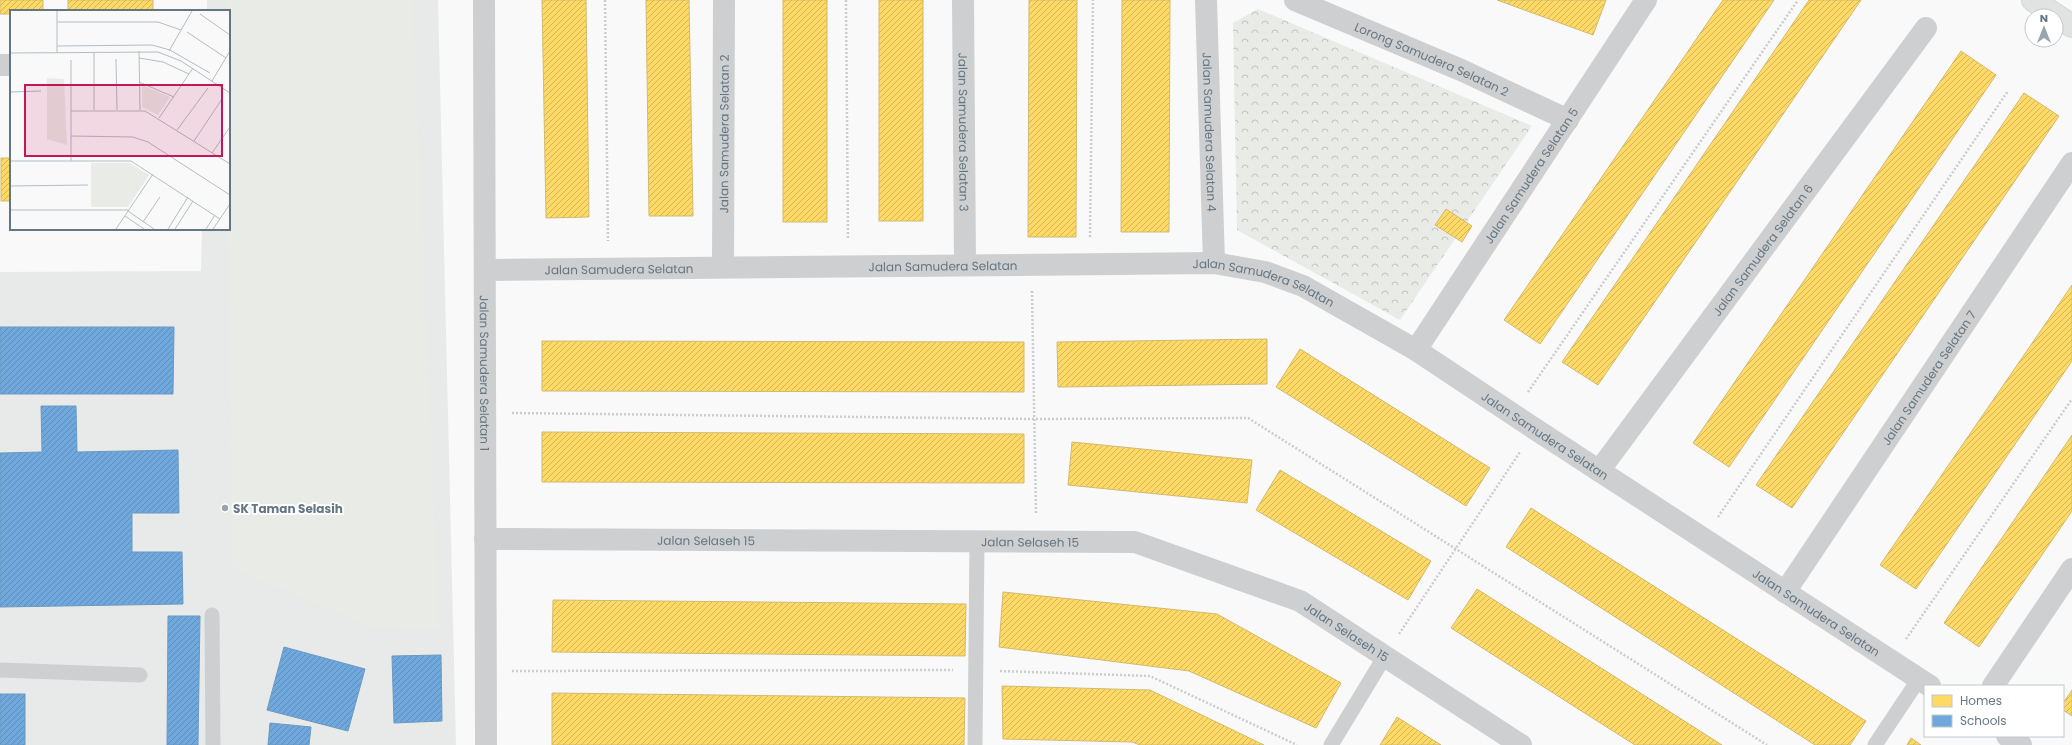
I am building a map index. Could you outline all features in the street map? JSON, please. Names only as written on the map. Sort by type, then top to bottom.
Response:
[{"type":"street","name":"Jalan Samudera Selatan 1","points":[[484,0],[486,745]]},
{"type":"street","name":"Jalan Samudera Selatan 2","points":[[723,267],[724,0]]},
{"type":"street","name":"Jalan Samudera Selatan 3","points":[[963,0],[965,264]]},
{"type":"street","name":"Jalan Samudera Selatan 4","points":[[1206,0],[1214,263]]},
{"type":"street","name":"Lorong Samudera Selatan 2","points":[[1295,0],[1461,70],[1568,120]]},
{"type":"street","name":"Jalan Samudera Selatan 5","points":[[1416,350],[1646,0]]},
{"type":"street","points":[[2033,0],[2072,26]]},
{"type":"street","name":"Jalan Samudera Selatan 6","points":[[1598,471],[1926,28]]},
{"type":"street","name":"Jalan Samudera Selatan 7","points":[[1785,592],[2072,163]]},
{"type":"street","name":"Jalan Samudera Selatan","points":[[484,270],[965,264],[1031,265],[1214,263],[1265,272],[1303,286],[1416,350],[1598,471],[1925,683]]},
{"type":"street","name":"Jalan Selaseh 15","points":[[485,539],[977,540],[1135,542],[1300,601],[1521,745]]},
{"type":"street","points":[[1994,685],[2072,569]]},
{"type":"street","points":[[2009,737],[2021,745]]},
{"type":"lane","points":[[975,745],[977,540]]},
{"type":"lane","points":[[212,615],[214,745]]},
{"type":"lane","points":[[1331,745],[1385,656]]},
{"type":"lane","points":[[0,670],[140,675]]},
{"type":"lane","points":[[1875,745],[1925,683]]},
{"type":"path","points":[[605,0],[608,269]]},
{"type":"path","points":[[846,0],[848,266]]},
{"type":"path","points":[[1090,264],[1093,0]]},
{"type":"path","points":[[1512,414],[1798,0]]},
{"type":"path","points":[[1703,539],[2008,91]]},
{"type":"path","points":[[1031,265],[1037,541]]},
{"type":"path","points":[[1891,661],[2072,399]]},
{"type":"path","points":[[486,413],[1034,419],[1248,418],[1767,745]]},
{"type":"path","points":[[1385,656],[1535,429]]},
{"type":"path","points":[[486,671],[976,670],[1150,676],[1297,745]]},
{"type":"shaded area","name":"SK Taman Selasih","points":[[207,0],[438,0],[456,745],[0,745],[0,272],[201,271],[202,230],[230,230],[230,10],[207,10]]},
{"type":"green space","points":[[226,0],[413,0],[439,629],[372,627],[231,568],[228,230],[230,230],[230,10],[226,10]]},
{"type":"green space","points":[[1258,9],[1532,126],[1400,320],[1237,230],[1233,23]]},
{"type":"building: Homes","points":[[0,0],[43,0],[43,10],[10,10],[10,14],[0,14]]},
{"type":"building: Homes","points":[[68,0],[153,0],[153,10],[68,10]]},
{"type":"building: Homes","points":[[542,0],[586,0],[589,217],[546,218]]},
{"type":"building: Homes","points":[[646,0],[689,0],[693,216],[649,216]]},
{"type":"building: Homes","points":[[783,0],[827,0],[827,222],[783,222]]},
{"type":"building: Homes","points":[[879,0],[923,0],[923,221],[879,221]]},
{"type":"building: Homes","points":[[1029,0],[1077,0],[1076,237],[1028,237]]},
{"type":"building: Homes","points":[[1122,0],[1170,0],[1169,232],[1121,232]]},
{"type":"building: Homes","points":[[1497,0],[1606,0],[1593,35]]},
{"type":"building: Homes","points":[[1723,0],[1774,0],[1540,344],[1504,320]]},
{"type":"building: Homes","points":[[1809,0],[1861,0],[1598,385],[1562,362]]},
{"type":"building: Homes","points":[[1961,51],[1996,75],[1729,467],[1693,443]]},
{"type":"building: Homes","points":[[2024,93],[2059,116],[1792,508],[1756,485]]},
{"type":"building: Homes","points":[[1,158],[10,158],[10,201],[1,201]]},
{"type":"building: Homes","points":[[1446,209],[1472,226],[1462,242],[1435,225]]},
{"type":"building: Homes","points":[[2072,285],[2072,361],[1916,589],[1880,565]]},
{"type":"building: Homes","points":[[1267,339],[1267,384],[1058,387],[1057,342]]},
{"type":"building: Homes","points":[[542,341],[1024,342],[1024,392],[542,391]]},
{"type":"building: Homes","points":[[1300,349],[1490,468],[1466,506],[1276,387]]},
{"type":"building: Homes","points":[[542,432],[1024,434],[1024,483],[542,482]]},
{"type":"building: Homes","points":[[2072,435],[2072,511],[1979,647],[1944,623]]},
{"type":"building: Homes","points":[[1072,442],[1252,460],[1247,503],[1068,485]]},
{"type":"building: Homes","points":[[1280,470],[1431,561],[1408,600],[1256,510]]},
{"type":"building: Homes","points":[[1531,508],[1866,721],[1850,745],[1815,745],[1506,547]]},
{"type":"building: Homes","points":[[1477,589],[1722,745],[1635,745],[1451,628]]},
{"type":"building: Homes","points":[[1003,592],[1217,614],[1341,683],[1316,728],[1189,671],[999,647]]},
{"type":"building: Homes","points":[[553,600],[966,604],[965,656],[552,652]]},
{"type":"building: Homes","points":[[1002,686],[1150,690],[1264,745],[1140,745],[1132,742],[1003,739]]},
{"type":"building: Homes","points":[[2072,690],[2072,716],[2064,711],[2064,702]]},
{"type":"building: Homes","points":[[552,693],[965,698],[964,745],[552,745]]},
{"type":"building: Homes","points":[[1397,717],[1441,745],[1380,745]]},
{"type":"building: Homes","points":[[1911,738],[1921,745],[1907,745]]},
{"type":"building: Schools","points":[[0,327],[174,327],[173,394],[0,394]]},
{"type":"building: Schools","points":[[41,406],[76,406],[77,452],[178,450],[179,513],[132,513],[132,552],[182,552],[183,604],[0,607],[0,453],[42,452]]},
{"type":"building: Schools","points":[[168,616],[200,616],[198,745],[167,745]]},
{"type":"building: Schools","points":[[284,647],[365,669],[348,731],[267,710]]},
{"type":"building: Schools","points":[[441,655],[442,721],[394,723],[392,656]]},
{"type":"building: Schools","points":[[0,694],[25,694],[25,745],[0,745]]},
{"type":"building: Schools","points":[[270,723],[311,727],[309,745],[268,745]]},
{"type":"place","name":"SK Taman Selasih","points":[[225,508]]}]
